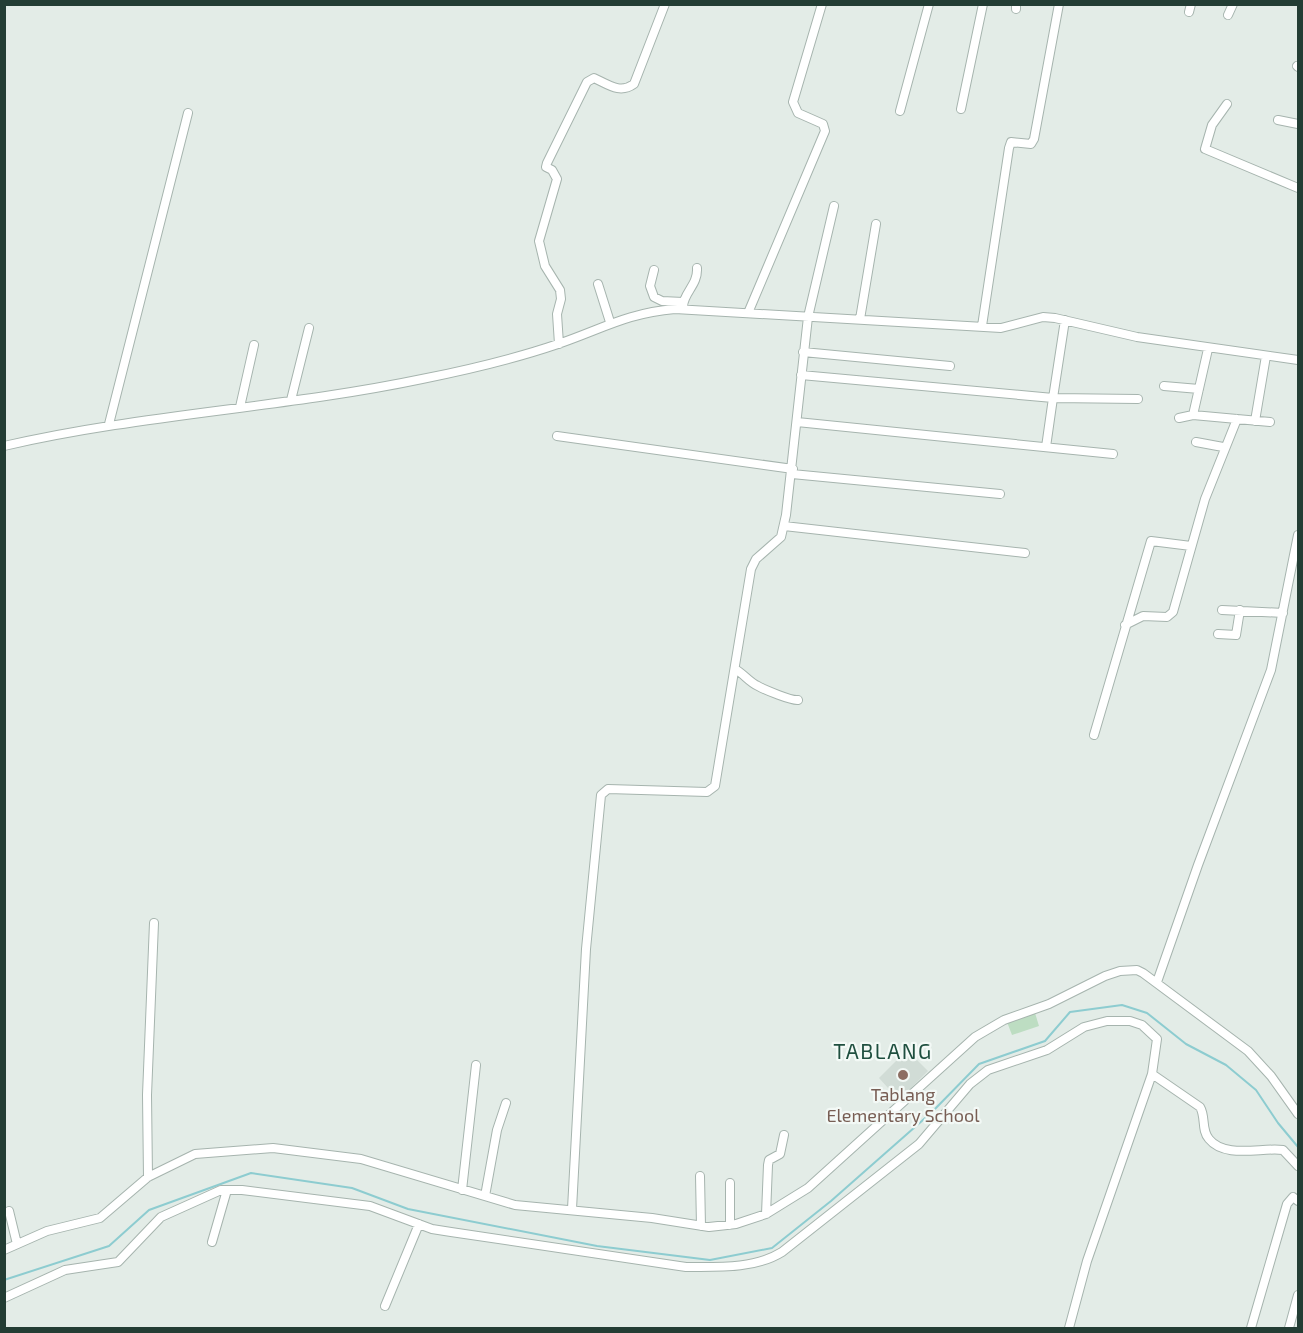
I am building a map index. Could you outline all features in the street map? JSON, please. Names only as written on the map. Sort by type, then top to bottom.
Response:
[{"type":"street","points":[[559,344],[557,314],[561,299],[560,290],[539,251],[539,241],[557,179],[552,170],[546,167],[547,163],[587,82],[594,78],[618,90],[627,89],[634,84],[665,4]]},
{"type":"street","points":[[748,313],[825,131],[823,124],[798,113],[793,102],[822,4]]},
{"type":"street","points":[[900,111],[929,4]]},
{"type":"street","points":[[961,109],[983,4]]},
{"type":"street","points":[[982,326],[1009,148],[1011,142],[1031,144],[1034,140],[1059,4]]},
{"type":"street","points":[[1228,15],[1233,4]]},
{"type":"street","points":[[1227,104],[1212,125],[1205,149],[1299,188]]},
{"type":"street","points":[[109,424],[188,113]]},
{"type":"street","points":[[1278,120],[1299,124]]},
{"type":"street","points":[[572,1209],[586,949],[601,795],[608,789],[707,792],[712,790],[728,718],[753,563],[776,544],[784,526],[808,317],[834,206]]},
{"type":"street","points":[[860,320],[876,224]]},
{"type":"street","points":[[683,306],[697,278],[697,268]]},
{"type":"street","points":[[654,270],[650,286],[654,297],[683,306],[748,313],[1001,328],[1042,317],[1208,349],[1299,360]]},
{"type":"street","points":[[598,284],[610,322]]},
{"type":"street","points":[[4,446],[109,424],[291,400],[418,380],[559,344],[610,322],[646,311],[683,306]]},
{"type":"street","points":[[1046,447],[1065,320]]},
{"type":"street","points":[[291,400],[309,328]]},
{"type":"street","points":[[240,407],[254,345]]},
{"type":"street","points":[[1193,415],[1208,349]]},
{"type":"street","points":[[803,352],[950,366]]},
{"type":"street","points":[[1255,421],[1266,356]]},
{"type":"street","points":[[801,375],[1053,398],[1138,399]]},
{"type":"street","points":[[1164,386],[1199,389]]},
{"type":"street","points":[[1179,418],[1193,415],[1270,422]]},
{"type":"street","points":[[1125,625],[1143,616],[1167,617],[1173,612],[1191,546],[1223,447],[1237,419]]},
{"type":"street","points":[[797,422],[1113,454]]},
{"type":"street","points":[[557,436],[792,471],[1000,494]]},
{"type":"street","points":[[1196,442],[1223,447]]},
{"type":"street","points":[[784,526],[1024,553]]},
{"type":"street","points":[[1157,982],[1271,670],[1299,535]]},
{"type":"street","points":[[1094,735],[1151,542],[1191,546]]},
{"type":"street","points":[[1222,610],[1283,613]]},
{"type":"street","points":[[1218,634],[1236,635],[1240,610]]},
{"type":"street","points":[[735,669],[761,688],[779,693],[789,700],[798,700]]},
{"type":"street","points":[[148,1177],[147,1105],[154,923]]},
{"type":"street","points":[[4,1250],[47,1231],[100,1218],[148,1177],[195,1154],[273,1148],[361,1160],[515,1205],[572,1209],[701,1226],[730,1225],[766,1214],[808,1188],[975,1037],[1004,1020],[1049,1004],[1120,971],[1137,970],[1157,982],[1248,1051],[1271,1076],[1299,1114]]},
{"type":"street","points":[[4,1298],[65,1270],[118,1262],[161,1218],[226,1190],[370,1206],[419,1224],[451,1232],[686,1268],[726,1267],[764,1259],[782,1252],[919,1144],[969,1084],[988,1070],[1047,1050],[1084,1027],[1107,1021],[1142,1025],[1153,1032],[1157,1039],[1158,1048],[1152,1074],[1087,1261],[1069,1329]]},
{"type":"street","points":[[462,1190],[476,1065]]},
{"type":"street","points":[[1152,1074],[1200,1107],[1204,1113],[1205,1132],[1217,1145],[1236,1150],[1284,1150],[1299,1166]]},
{"type":"street","points":[[485,1197],[492,1152],[506,1103]]},
{"type":"street","points":[[766,1214],[769,1160],[780,1154],[784,1135]]},
{"type":"street","points":[[700,1176],[701,1226]]},
{"type":"street","points":[[730,1183],[730,1225]]},
{"type":"street","points":[[212,1242],[226,1190]]},
{"type":"street","points":[[1251,1329],[1287,1204],[1293,1197],[1299,1201]]},
{"type":"street","points":[[9,1211],[17,1244]]},
{"type":"street","points":[[385,1306],[419,1224]]},
{"type":"street","points":[[1289,1329],[1299,1295]]},
{"type":"shaded area","name":"Tablang Elementary School","points":[[907,1050],[928,1071],[899,1100],[879,1078]]},
{"type":"green space","points":[[1035,1013],[1039,1026],[1012,1035],[1007,1022]]},
{"type":"waterway","points":[[4,1280],[109,1246],[149,1210],[251,1173],[352,1188],[408,1209],[597,1246],[710,1260],[772,1248],[831,1201],[932,1112],[979,1064],[1045,1041],[1070,1012],[1122,1005],[1147,1013],[1186,1044],[1226,1065],[1256,1090],[1278,1123],[1298,1147]]},
{"type":"place","name":"Tablang Elementary School","points":[[903,1075]]},
{"type":"district","name":"TABLANG","points":[[883,1052]]}]
